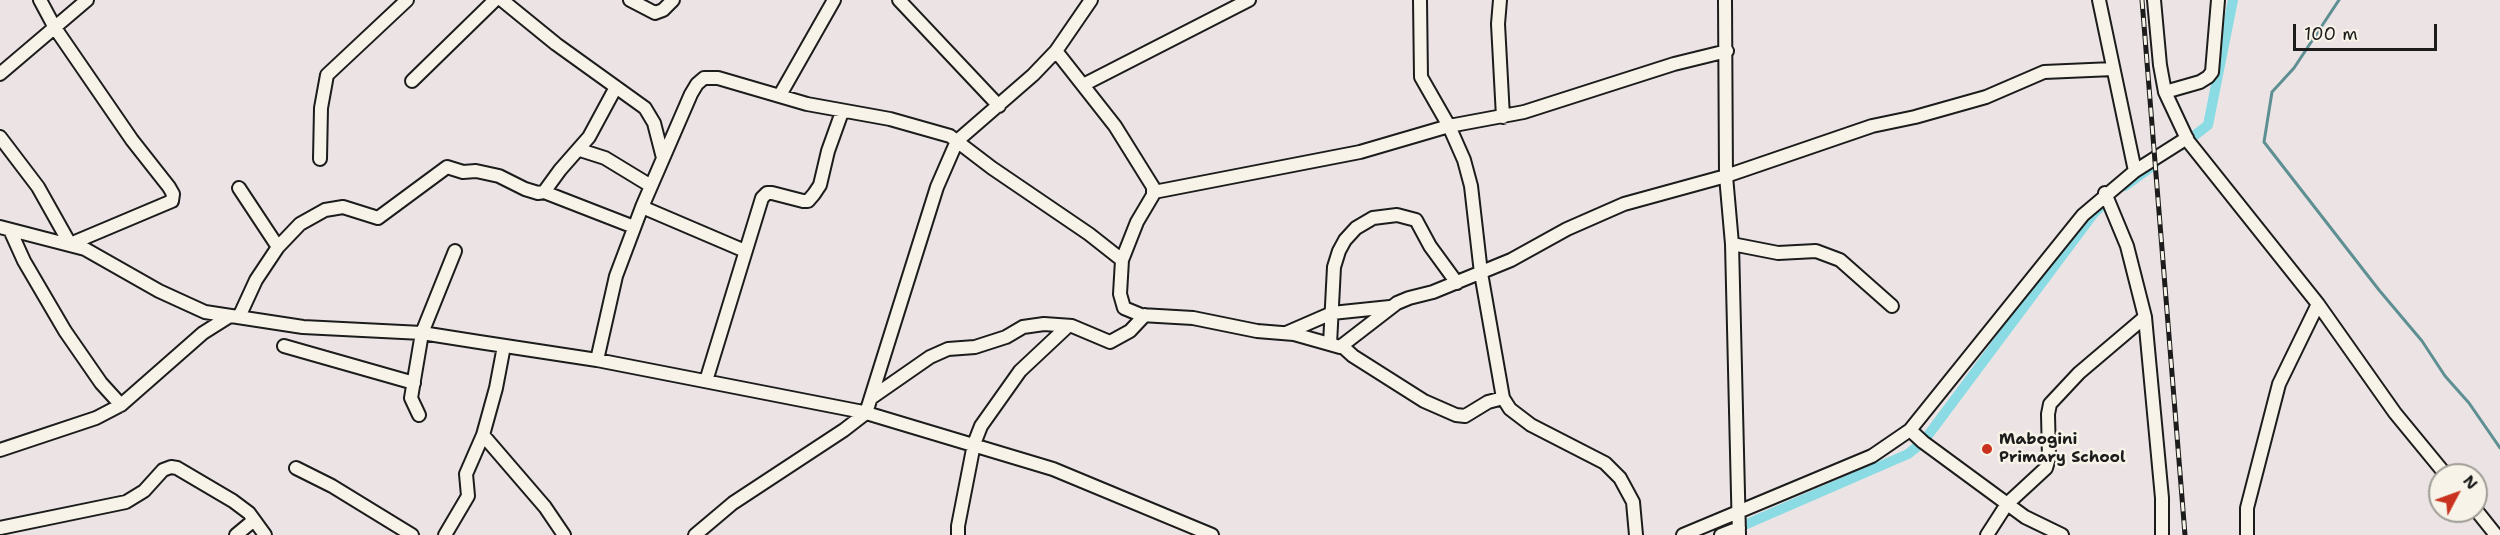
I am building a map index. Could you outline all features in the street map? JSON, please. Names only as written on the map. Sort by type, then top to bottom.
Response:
[{"type":"street","points":[[40,0],[55,28],[132,140],[173,194],[172,201],[156,209],[70,244]]},
{"type":"street","points":[[0,74],[87,0]]},
{"type":"street","points":[[320,159],[321,108],[327,75],[407,0]]},
{"type":"street","points":[[412,81],[495,0]]},
{"type":"street","points":[[502,0],[556,44],[633,98],[651,115],[663,159]]},
{"type":"street","points":[[630,0],[655,13],[663,10],[673,0]]},
{"type":"street","points":[[780,95],[834,0]]},
{"type":"street","points":[[898,0],[999,106]]},
{"type":"street","points":[[695,535],[733,503],[866,413],[937,187],[957,141],[999,106],[1056,51],[1091,0]]},
{"type":"street","points":[[1083,85],[1249,0]]},
{"type":"street","points":[[1420,0],[1420,77],[1449,126],[1464,160],[1471,186],[1481,273],[1503,398],[1510,409],[1531,425],[1605,463],[1620,478],[1633,502],[1636,535]]},
{"type":"street","points":[[1500,0],[1498,24],[1503,117]]},
{"type":"street","points":[[1721,535],[1739,531],[1732,244],[1726,176],[1725,0]]},
{"type":"street","points":[[2099,0],[2135,171]]},
{"type":"street","points":[[2154,0],[2164,92],[2187,138],[2318,304],[2395,413],[2436,463]]},
{"type":"street","points":[[2164,92],[2200,82],[2212,72],[2218,0]]},
{"type":"street","points":[[1056,51],[1149,176],[1154,192],[1137,222],[1122,260],[1120,294],[1122,305],[1135,314],[1193,318],[1257,331],[1285,333],[1336,345],[1424,401],[1456,416],[1465,416],[1488,402],[1503,398]]},
{"type":"street","points":[[1154,192],[1360,152],[1449,126],[1524,112],[1674,64],[1727,51]]},
{"type":"street","points":[[1336,345],[1409,297],[1423,296],[1481,273],[1511,260],[1567,229],[1624,204],[1726,176],[1872,126],[1915,117],[1986,97],[2044,72],[2114,69]]},
{"type":"street","points":[[597,360],[616,276],[634,227],[691,94],[704,78],[718,78],[842,112],[890,118],[942,133],[957,141],[992,168],[1089,234],[1122,260]]},
{"type":"street","points":[[544,192],[560,170],[580,150],[596,127],[616,87]]},
{"type":"street","points":[[706,381],[764,195],[772,193],[808,201],[820,185],[828,151],[842,112]]},
{"type":"street","points":[[0,136],[38,187],[70,244]]},
{"type":"street","points":[[1683,535],[1872,456],[1910,430],[2083,214],[2107,198],[2135,171],[2187,138]]},
{"type":"street","points":[[580,150],[605,159],[651,186]]},
{"type":"street","points":[[0,450],[96,418],[121,405],[203,333],[234,317],[278,247],[300,224],[314,214],[330,208],[343,207],[374,217],[382,217],[447,167],[463,172],[476,171],[499,176],[525,189],[537,193],[544,192],[634,227]]},
{"type":"street","points":[[239,188],[278,247]]},
{"type":"street","points":[[2107,198],[2127,246],[2145,317],[2162,498],[2162,535]]},
{"type":"street","points":[[642,207],[745,251]]},
{"type":"street","points":[[1336,345],[1332,313],[1334,267],[1345,240],[1356,228],[1373,218],[1397,215],[1416,220],[1430,246],[1457,283]]},
{"type":"street","points":[[5,229],[70,244],[105,260],[159,291],[205,312],[303,327],[422,333],[597,360],[866,413],[1053,469],[1212,535]]},
{"type":"street","points":[[5,229],[65,331],[101,383],[121,405]]},
{"type":"street","points":[[1732,244],[1778,253],[1816,251],[1840,260],[1892,306]]},
{"type":"street","points":[[419,415],[411,400],[422,333],[456,250]]},
{"type":"street","points":[[2247,535],[2247,508],[2280,384],[2318,304]]},
{"type":"street","points":[[1285,333],[1332,313],[1392,307]]},
{"type":"street","points":[[871,398],[930,357],[948,349],[975,346],[1006,337],[1031,325],[1068,326],[1110,342],[1130,331],[1145,315]]},
{"type":"street","points":[[1987,535],[2007,504],[2046,468],[2050,440],[2048,414],[2050,404],[2079,373],[2145,317]]},
{"type":"street","points":[[958,535],[974,444],[981,426],[995,403],[1020,371],[1068,326]]},
{"type":"street","points":[[284,346],[414,383]]},
{"type":"street","points":[[445,535],[468,496],[466,474],[483,435],[496,388],[504,346]]},
{"type":"street","points":[[1910,430],[2025,517],[2062,535]]},
{"type":"street","points":[[483,435],[545,507],[564,535]]},
{"type":"street","points":[[0,528],[126,502],[144,491],[163,470],[171,467],[177,468],[225,496],[249,513],[265,535]]},
{"type":"street","points":[[297,468],[332,486],[412,535]]},
{"type":"street","points":[[236,535],[254,520]]},
{"type":"street","points":[[2486,523],[2496,535]]},
{"type":"waterway","points":[[2181,146],[2208,125],[2233,0]]},
{"type":"waterway","points":[[2339,0],[2294,68],[2272,92],[2264,142],[2379,290],[2422,341],[2445,376],[2469,403],[2500,448]]},
{"type":"waterway","points":[[2125,186],[2154,165]]},
{"type":"waterway","points":[[1733,530],[1908,454],[1923,442],[2094,213],[2104,204]]},
{"type":"railway","points":[[2142,0],[2185,535]]},
{"type":"place","name":"Mabogini Primary School","points":[[1987,449]]}]
